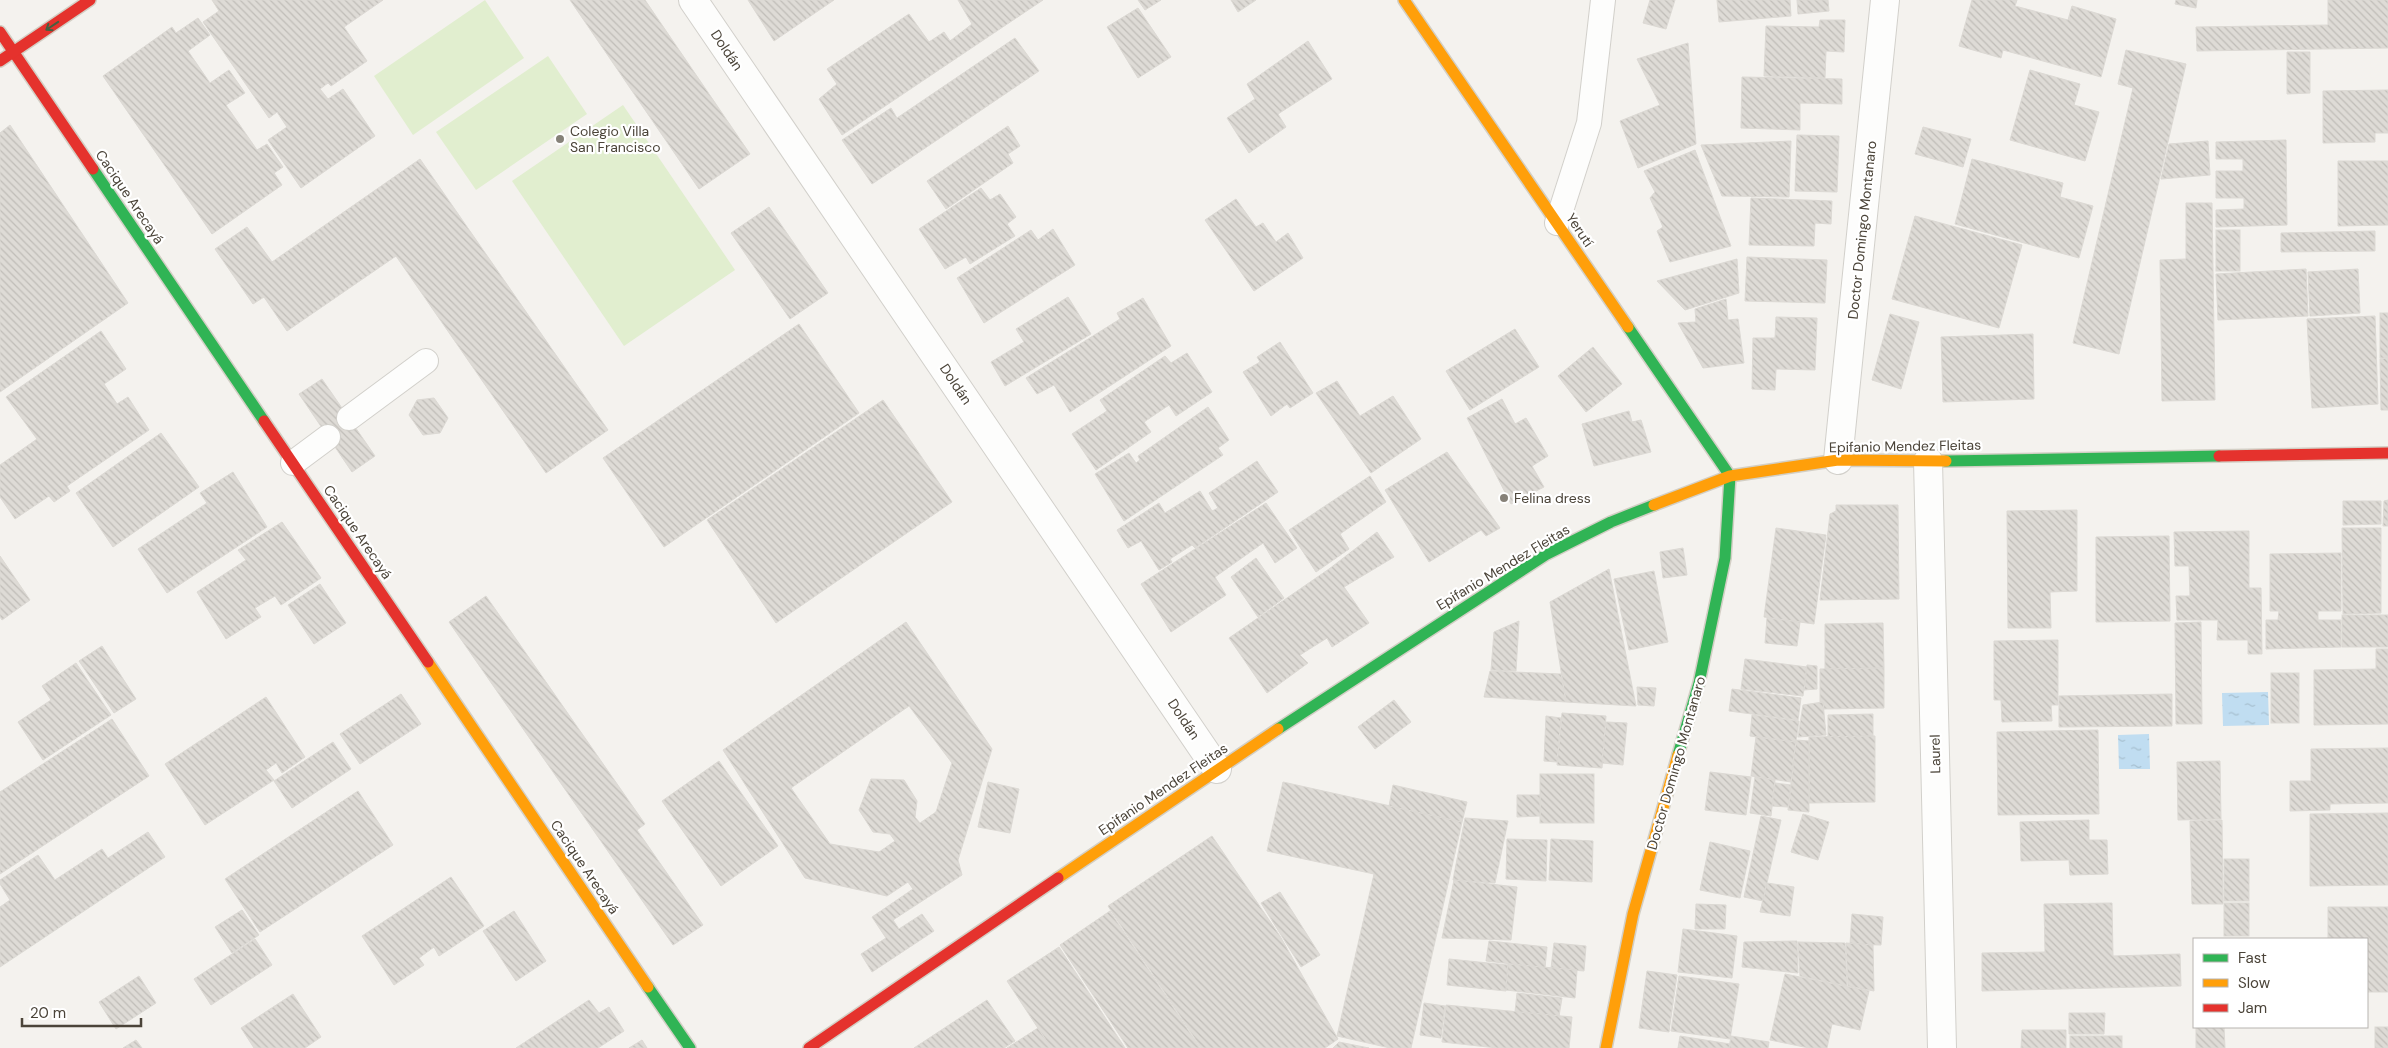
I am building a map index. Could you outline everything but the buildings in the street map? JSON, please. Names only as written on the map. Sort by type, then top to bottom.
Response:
[{"type":"street","points":[[0,60],[90,0]]},
{"type":"street","name":"Doldán","points":[[693,0],[1218,769]]},
{"type":"street","name":"Yerutí","points":[[1404,0],[1730,476]]},
{"type":"street","name":"Doctor Domingo Montanaro","points":[[1838,460],[1885,0]]},
{"type":"street","name":"Cacique Arecayá","points":[[0,32],[690,1048]]},
{"type":"street","name":"Epifanio Mendez Fleitas","points":[[809,1048],[1218,769],[1547,554],[1611,522],[1730,476],[1838,460],[1928,461],[2388,453]]},
{"type":"street","name":"Laurel","points":[[1928,461],[1942,1048]]},
{"type":"street","name":"Doctor Domingo Montanaro","points":[[1606,1048],[1634,914],[1699,683],[1725,558],[1730,476]]},
{"type":"lane","points":[[1557,222],[1589,122],[1603,0]]},
{"type":"lane","points":[[349,418],[426,361]]},
{"type":"lane","points":[[293,463],[328,437]]},
{"type":"green space","points":[[485,0],[524,58],[413,135],[374,76]]},
{"type":"green space","points":[[548,56],[587,114],[476,190],[436,132]]},
{"type":"green space","points":[[623,105],[735,270],[624,346],[512,181]]},
{"type":"water","points":[[2268,692],[2269,725],[2223,726],[2222,693]]},
{"type":"water","points":[[2149,734],[2150,769],[2119,769],[2118,735]]},
{"type":"traffic: fast","points":[[93,169],[264,421]]},
{"type":"traffic: fast","points":[[1628,327],[1730,476],[1725,558],[1699,683],[1678,755]]},
{"type":"traffic: fast","points":[[1946,461],[2219,456]]},
{"type":"traffic: fast","points":[[1278,729],[1547,554],[1611,522],[1654,505]]},
{"type":"traffic: fast","points":[[648,987],[690,1048]]},
{"type":"traffic: slow","points":[[1404,0],[1628,327]]},
{"type":"traffic: slow","points":[[1654,505],[1730,476],[1838,460],[1946,461]]},
{"type":"traffic: slow","points":[[428,662],[648,987]]},
{"type":"traffic: slow","points":[[1058,878],[1278,729]]},
{"type":"traffic: slow","points":[[1606,1048],[1633,914],[1678,755]]},
{"type":"traffic: jam","points":[[0,61],[90,0]]},
{"type":"traffic: jam","points":[[0,32],[93,169]]},
{"type":"traffic: jam","points":[[264,421],[428,662]]},
{"type":"traffic: jam","points":[[2219,456],[2388,453]]},
{"type":"traffic: jam","points":[[809,1048],[1058,878]]},
{"type":"place","name":"Colegio Villa San Francisco","points":[[560,139]]},
{"type":"place","name":"Felina dress","points":[[1504,498]]}]
